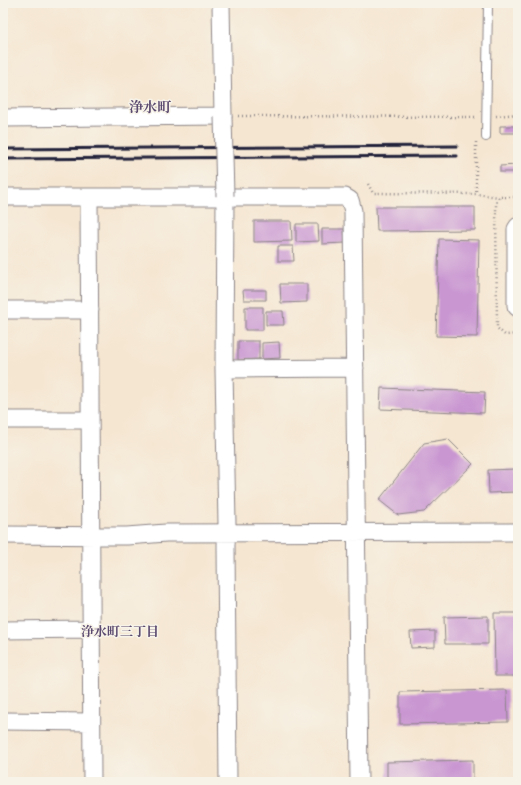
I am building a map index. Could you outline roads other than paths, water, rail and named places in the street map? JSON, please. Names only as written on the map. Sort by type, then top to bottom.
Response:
[{"type":"street","points":[[221,3],[225,196],[224,369],[227,533],[228,782]]},
{"type":"street","points":[[3,118],[223,116]]},
{"type":"street","points":[[3,197],[345,197],[350,200],[353,211],[359,782]]},
{"type":"street","points":[[88,198],[90,310],[92,782]]},
{"type":"street","points":[[518,226],[516,229],[516,306],[518,308]]},
{"type":"street","points":[[3,310],[90,310]]},
{"type":"street","points":[[224,369],[355,368]]},
{"type":"street","points":[[3,420],[90,420]]},
{"type":"street","points":[[3,535],[127,536],[166,533],[356,534],[518,532]]},
{"type":"street","points":[[3,630],[91,629]]},
{"type":"street","points":[[3,721],[91,722]]},
{"type":"lane","points":[[486,138],[488,3]]},
{"type":"railway","points":[[3,149],[457,146]]},
{"type":"railway","points":[[3,159],[457,156]]},
{"type":"district","name":"浄水町","points":[[150,107]]},
{"type":"district","name":"浄水町三丁目","points":[[120,631]]}]
